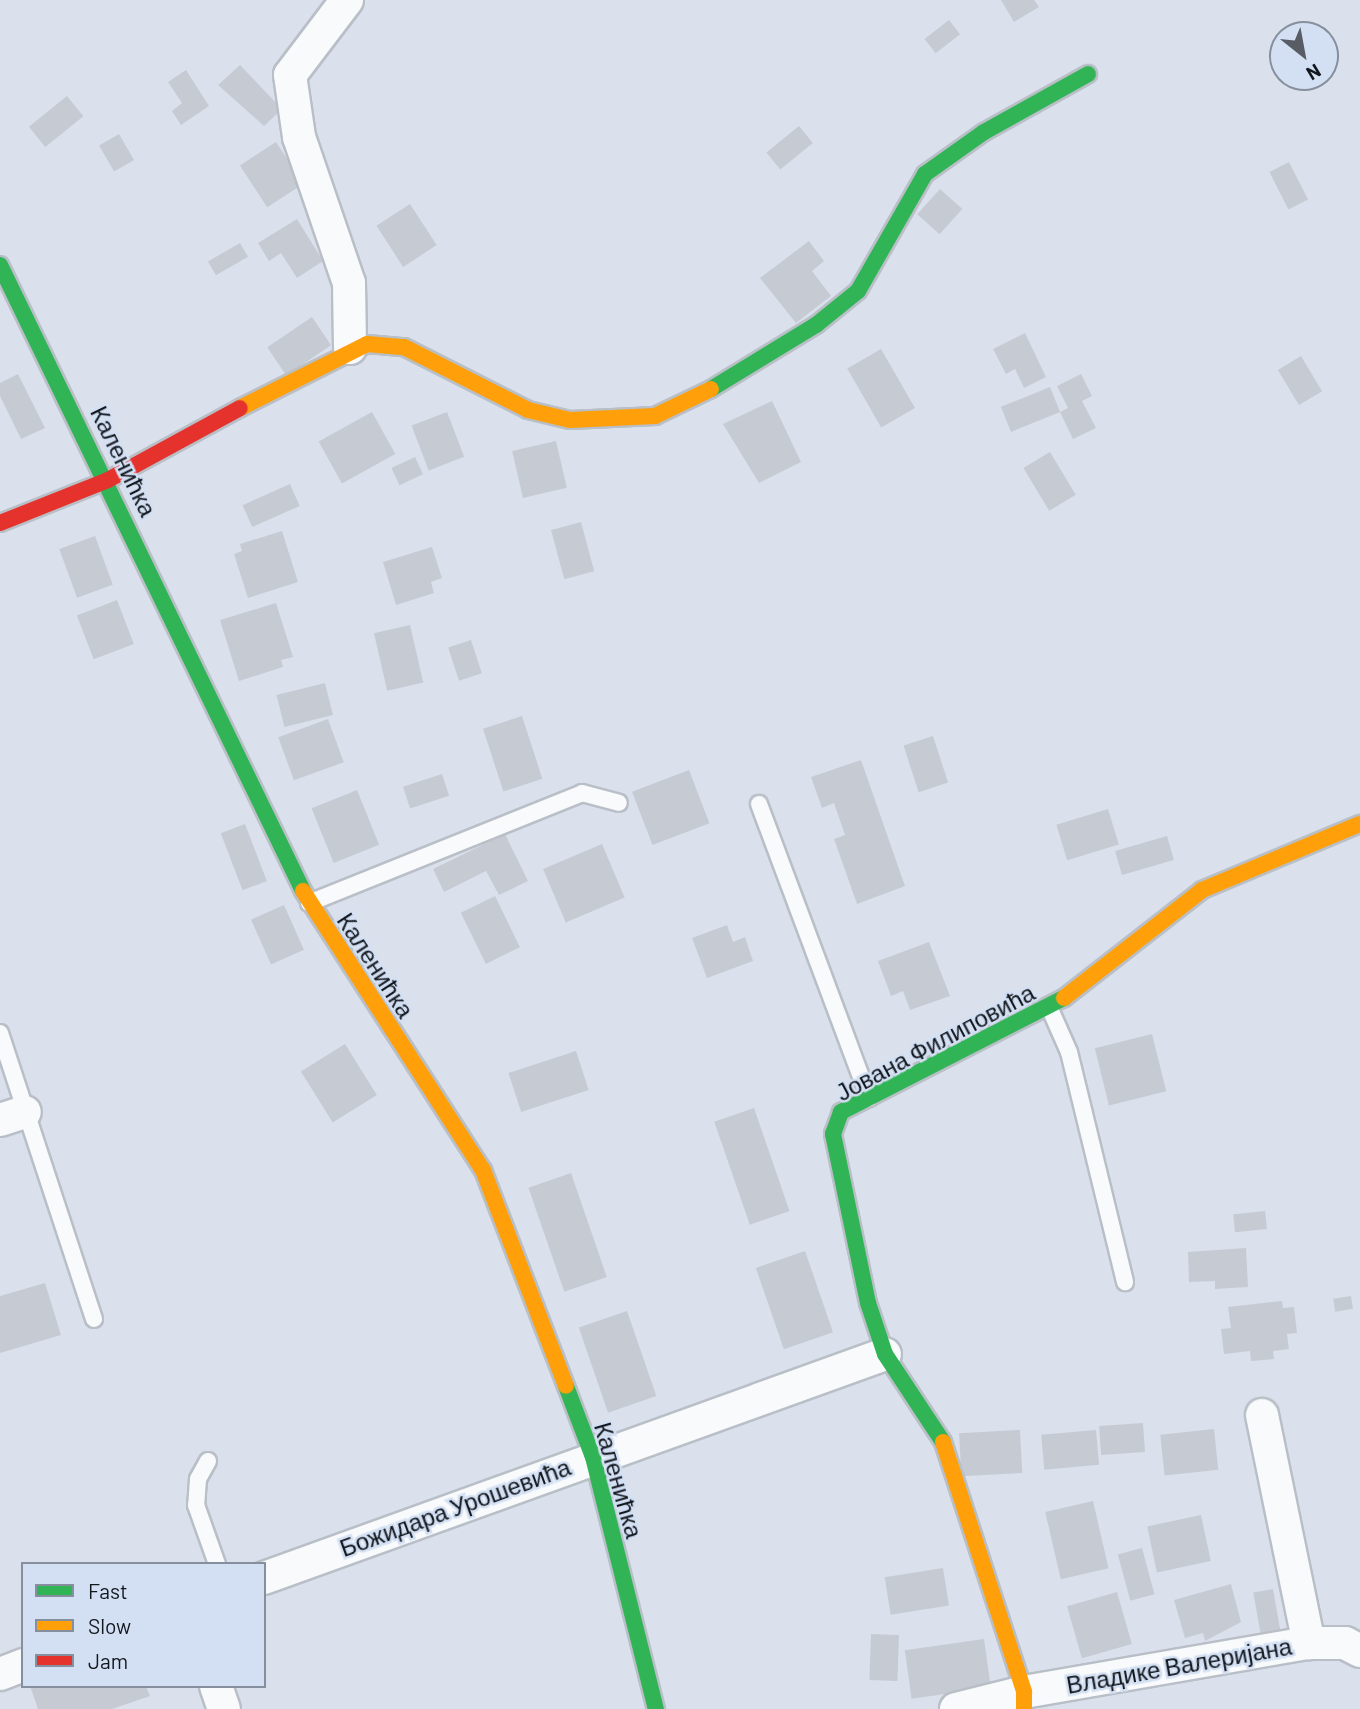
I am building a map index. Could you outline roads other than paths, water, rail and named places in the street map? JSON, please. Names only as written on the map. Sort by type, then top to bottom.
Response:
[{"type":"street","points":[[347,0],[290,75],[299,137],[349,283],[349,348]]},
{"type":"street","points":[[0,523],[108,480],[349,348],[404,347],[528,410],[570,420],[655,416],[745,372],[816,325],[858,291],[925,174],[984,132],[1088,74]]},
{"type":"street","name":"Каленићка","points":[[0,265],[108,480],[309,903],[483,1170],[593,1457],[656,1709]]},
{"type":"street","name":"Јована Филиповића","points":[[1024,1700],[942,1438],[885,1354],[868,1303],[833,1134],[841,1112],[1050,1009],[1202,890],[1360,824]]},
{"type":"street","name":"Божидара Урошевића","points":[[266,1577],[593,1457],[885,1354]]},
{"type":"street","points":[[1262,1415],[1309,1643]]},
{"type":"street","name":"Владике Валеријана","points":[[956,1709],[1024,1700],[1309,1643],[1345,1643],[1360,1651]]},
{"type":"street","points":[[0,1674],[21,1666]]},
{"type":"street","points":[[217,1688],[225,1709]]},
{"type":"lane","points":[[309,903],[582,793],[619,803]]},
{"type":"lane","points":[[760,804],[869,1098]]},
{"type":"lane","points":[[1050,1009],[1069,1052],[1125,1282]]},
{"type":"lane","points":[[0,1033],[13,1116],[94,1319]]},
{"type":"lane","points":[[208,1461],[198,1479],[196,1505],[216,1562]]}]
